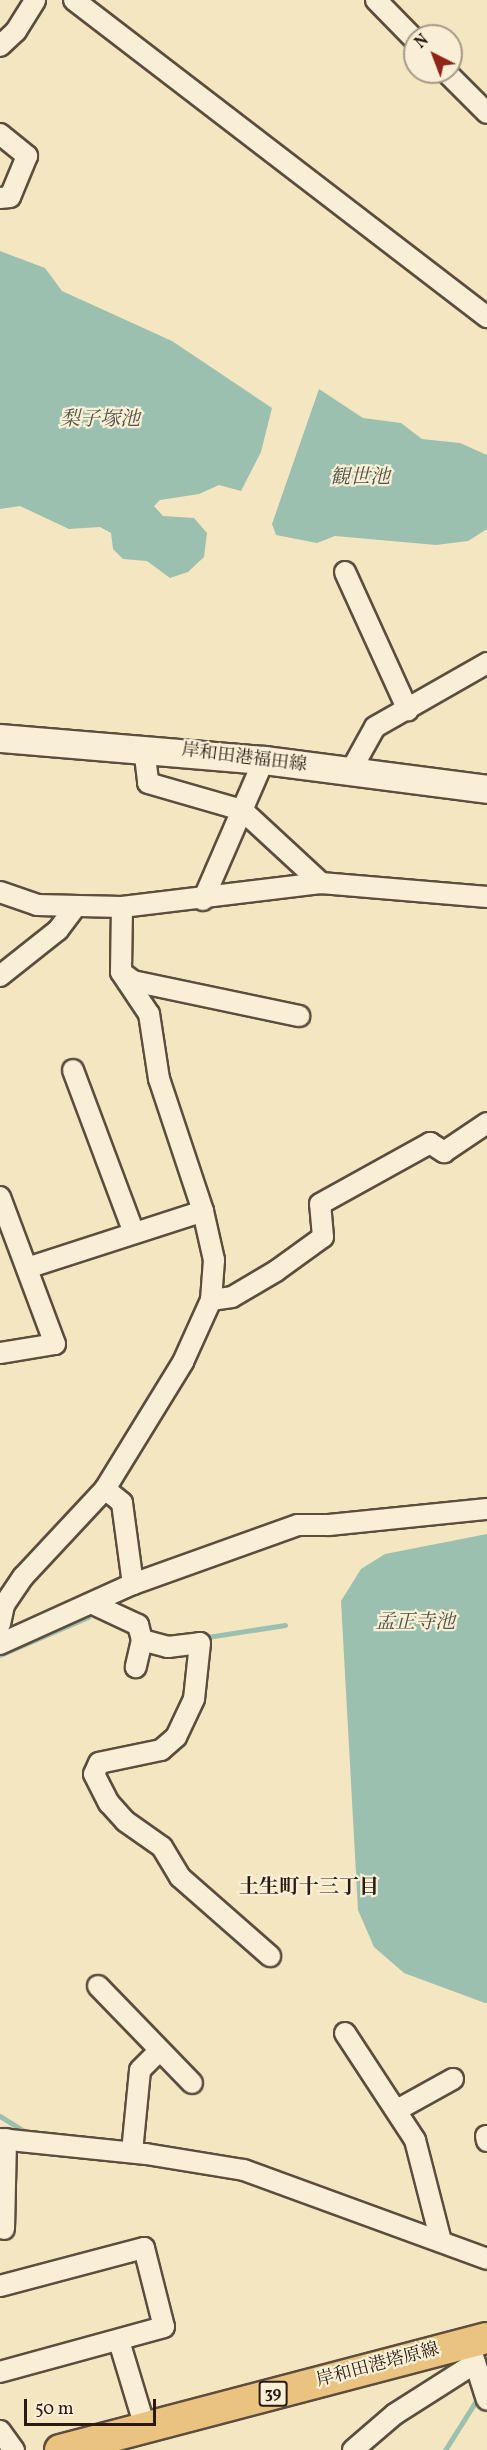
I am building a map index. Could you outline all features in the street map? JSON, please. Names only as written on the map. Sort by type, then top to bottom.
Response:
[{"type":"main road","name":"岸和田港塔原線","points":[[60,2450],[145,2427],[477,2348]]},
{"type":"street","points":[[0,45],[16,31],[35,0]]},
{"type":"street","points":[[74,0],[487,317]]},
{"type":"street","points":[[376,0],[403,28]]},
{"type":"street","points":[[458,84],[487,113]]},
{"type":"street","points":[[0,134],[27,156],[10,197],[0,198]]},
{"type":"street","points":[[345,572],[408,710]]},
{"type":"street","points":[[350,772],[375,727],[487,663]]},
{"type":"street","name":"岸和田港福田線","points":[[0,738],[144,748],[264,760],[487,789]]},
{"type":"street","points":[[144,748],[148,783],[243,810],[321,883]]},
{"type":"street","points":[[204,900],[264,760]]},
{"type":"street","points":[[0,892],[37,905],[122,907],[204,900],[321,883],[487,897]]},
{"type":"street","points":[[0,976],[58,930],[76,906]]},
{"type":"street","points":[[0,1624],[4,1605],[22,1576],[105,1489],[183,1362],[211,1300],[214,1260],[203,1211],[159,1079],[149,1014],[121,972],[122,907]]},
{"type":"street","points":[[121,972],[133,981],[299,1016]]},
{"type":"street","points":[[72,1070],[134,1233]]},
{"type":"street","points":[[211,1300],[232,1297],[276,1271],[323,1236],[320,1204],[430,1143],[444,1152],[487,1124]]},
{"type":"street","points":[[0,1197],[55,1344],[0,1353]]},
{"type":"street","points":[[27,1268],[203,1211]]},
{"type":"street","points":[[105,1489],[122,1503],[133,1584]]},
{"type":"street","points":[[0,1644],[133,1584],[298,1525],[329,1525],[487,1509]]},
{"type":"street","points":[[93,1604],[138,1625],[142,1640],[136,1667]]},
{"type":"street","points":[[142,1640],[168,1647],[200,1643],[194,1699],[176,1737],[160,1750],[99,1763],[94,1774],[109,1803],[125,1821],[162,1846],[180,1876],[270,1956]]},
{"type":"street","points":[[98,1986],[192,2083]]},
{"type":"street","points":[[345,2033],[415,2140],[441,2241]]},
{"type":"street","points":[[132,2152],[140,2070],[160,2050]]},
{"type":"street","points":[[397,2110],[453,2079]]},
{"type":"street","points":[[486,2136],[487,2141]]},
{"type":"street","points":[[4,2229],[3,2139],[132,2152],[244,2170],[487,2259]]},
{"type":"street","points":[[0,2286],[144,2248],[164,2327],[120,2341],[0,2372]]},
{"type":"street","points":[[120,2341],[145,2427]]},
{"type":"street","points":[[353,2450],[477,2348],[487,2400]]},
{"type":"street","points":[[0,2431],[14,2450]]},
{"type":"water","name":"梨子塚池","points":[[0,251],[45,268],[62,291],[172,341],[272,408],[261,452],[241,491],[219,485],[199,494],[160,500],[154,506],[163,516],[194,518],[207,533],[204,557],[188,572],[170,578],[147,561],[123,559],[113,549],[111,533],[100,527],[69,529],[20,506],[0,509]]},
{"type":"water","name":"観世池","points":[[319,389],[363,418],[401,423],[422,439],[460,443],[487,455],[487,529],[468,541],[436,545],[335,536],[317,543],[276,535],[272,524]]},
{"type":"water","name":"孟正寺池","points":[[487,1534],[487,2003],[485,2003],[404,1973],[374,1947],[358,1910],[341,1601],[361,1569],[385,1554]]},
{"type":"waterway","points":[[0,1655],[88,1617]]},
{"type":"waterway","points":[[201,1638],[285,1625]]},
{"type":"waterway","points":[[0,2116],[31,2135]]},
{"type":"waterway","points":[[207,2154],[227,2158]]},
{"type":"waterway","points":[[445,2450],[479,2396]]},
{"type":"district","name":"土生町十三丁目","points":[[309,1888]]}]
